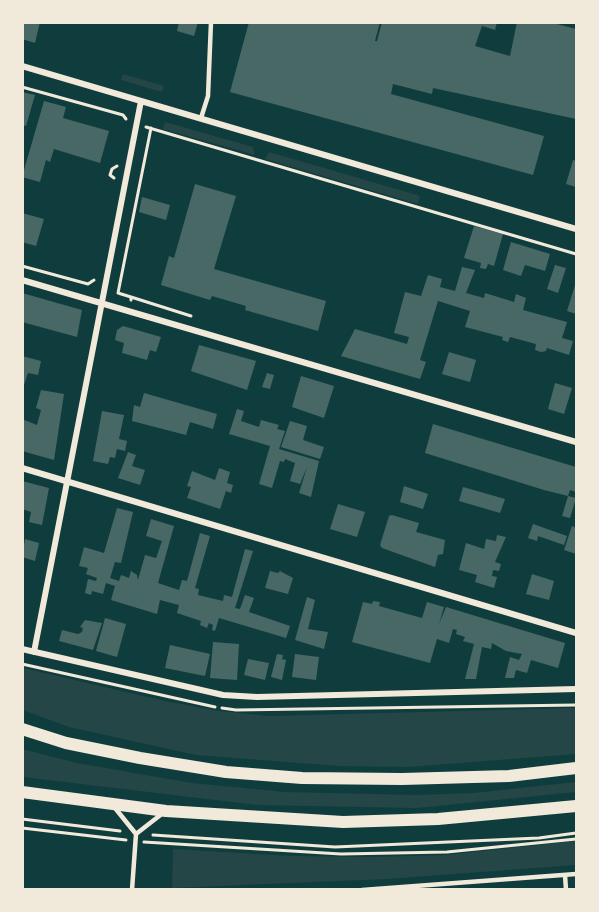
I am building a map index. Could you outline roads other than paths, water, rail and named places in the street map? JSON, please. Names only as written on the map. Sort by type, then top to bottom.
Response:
[{"type":"main road","points":[[22,729],[66,742],[140,758],[226,771],[302,778],[509,776],[576,768]]},
{"type":"main road","points":[[22,792],[166,811],[343,822],[438,819],[576,807]]},
{"type":"street","points":[[22,66],[576,229]]},
{"type":"street","points":[[34,652],[141,101]]},
{"type":"street","points":[[22,280],[576,442]]},
{"type":"street","points":[[22,468],[576,633]]},
{"type":"street","points":[[22,649],[224,695],[258,697],[576,689]]},
{"type":"lane","points":[[201,118],[208,96],[211,22]]},
{"type":"lane","points":[[111,804],[136,834]]},
{"type":"lane","points":[[132,890],[136,834],[166,811]]},
{"type":"lane","points":[[362,890],[576,874]]},
{"type":"lane","points":[[565,875],[566,890]]}]
